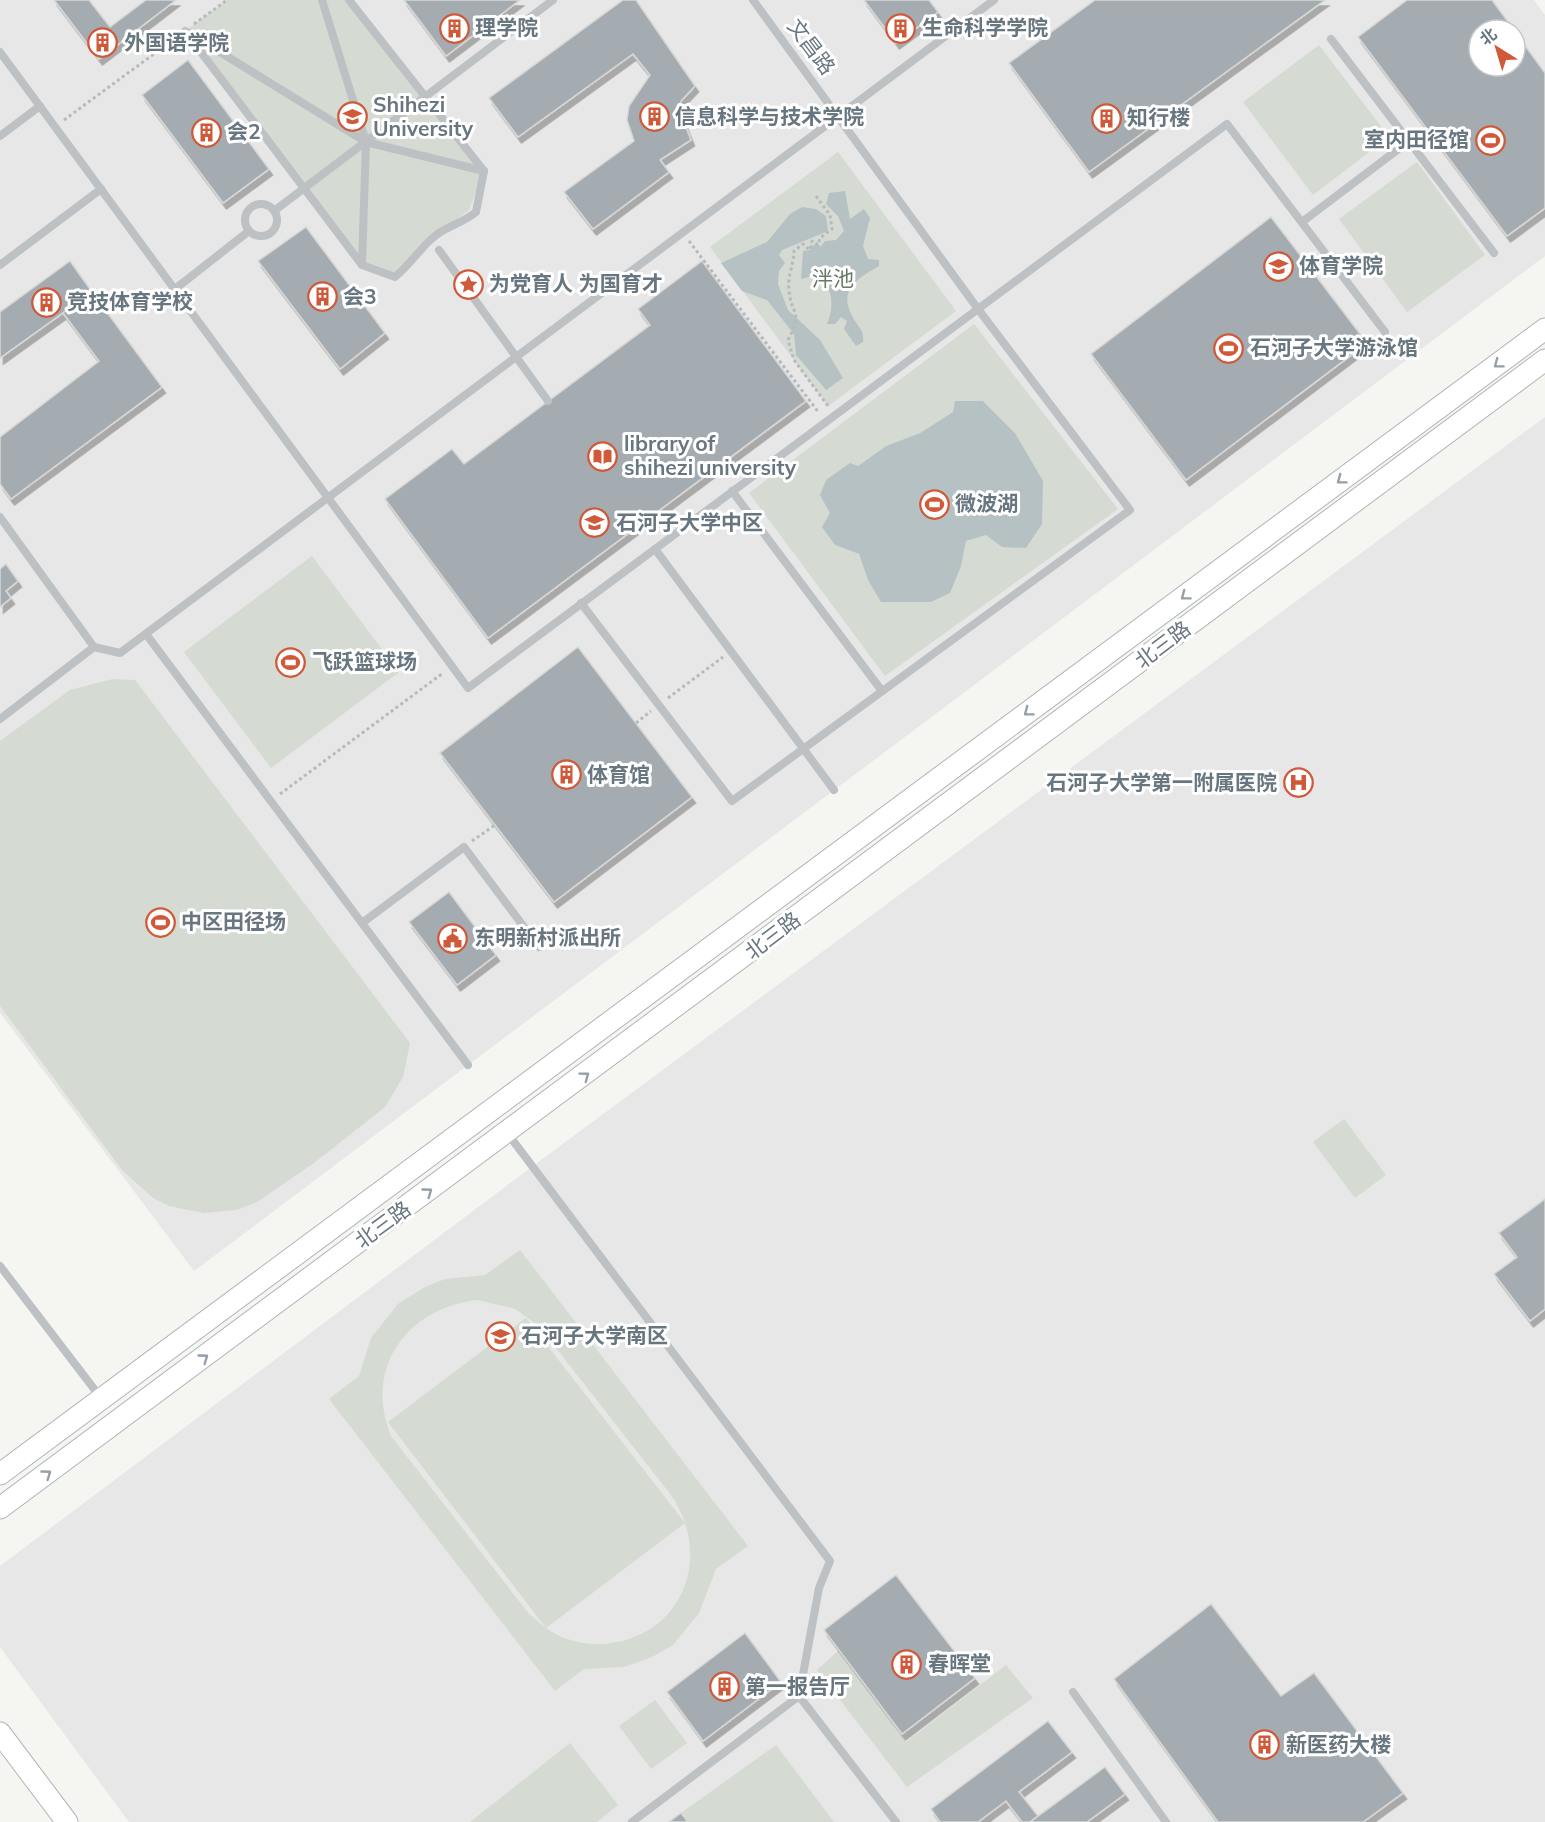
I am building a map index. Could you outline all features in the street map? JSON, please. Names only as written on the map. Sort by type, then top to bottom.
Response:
[{"type":"main road","name":"北三路","points":[[0,1474],[1545,329]]},
{"type":"main road","name":"北三路","points":[[0,1508],[508,1134],[1545,360]]},
{"type":"main road","points":[[0,1733],[67,1822]]},
{"type":"lane","points":[[322,0],[366,142],[362,265]]},
{"type":"lane","points":[[185,31],[362,265],[395,277],[435,236],[462,224],[476,212],[484,171],[349,0]]},
{"type":"lane","points":[[274,212],[553,0]]},
{"type":"lane","name":"文昌路","points":[[753,0],[840,116],[978,309],[1130,510],[882,691]]},
{"type":"lane","points":[[0,518],[94,647],[120,653],[327,496],[994,0]]},
{"type":"lane","points":[[185,31],[366,142],[484,171]]},
{"type":"lane","points":[[1331,39],[1494,253]]},
{"type":"lane","points":[[0,52],[468,688],[1227,124],[1385,332]]},
{"type":"lane","points":[[0,136],[40,106]]},
{"type":"lane","points":[[1302,222],[1409,141]]},
{"type":"lane","points":[[0,265],[101,189]]},
{"type":"lane","points":[[264,205],[274,212],[276,225],[270,233],[262,236],[249,231],[245,221],[249,210],[264,205]]},
{"type":"lane","points":[[175,289],[249,231]]},
{"type":"lane","points":[[439,250],[548,401]]},
{"type":"lane","points":[[581,603],[732,801],[882,691],[732,491]]},
{"type":"lane","points":[[655,549],[834,790]]},
{"type":"lane","points":[[146,634],[468,1065]]},
{"type":"lane","points":[[0,719],[94,647]]},
{"type":"lane","points":[[362,923],[464,847],[539,947]]},
{"type":"lane","points":[[508,1134],[830,1561],[819,1588],[799,1696],[632,1822]]},
{"type":"lane","points":[[0,1266],[101,1398]]},
{"type":"lane","points":[[1073,1692],[1164,1821]]},
{"type":"lane","points":[[799,1696],[896,1822]]},
{"type":"path","points":[[55,126],[227,0]]},
{"type":"path","points":[[816,196],[830,215],[832,229],[820,238],[818,245],[812,241],[810,250],[803,244],[794,251],[788,289],[797,313],[796,326],[788,340],[794,360],[834,416]]},
{"type":"path","points":[[682,233],[826,422]]},
{"type":"path","points":[[636,723],[731,651]]},
{"type":"path","points":[[271,801],[452,666]]},
{"type":"path","points":[[464,847],[495,825]]},
{"type":"shaded area","name":"石河子大学中区","points":[[0,0],[1534,0],[1545,15],[1545,256],[194,1271],[0,1013]]},
{"type":"shaded area","points":[[845,191],[850,219],[864,209],[870,218],[863,246],[868,259],[879,260],[879,266],[855,282],[848,295],[850,311],[863,335],[863,342],[856,346],[844,329],[847,321],[841,317],[835,324],[827,324],[831,310],[831,298],[820,274],[801,279],[803,251],[810,250],[813,245],[821,246],[825,241],[836,240],[844,231],[838,216],[826,204],[829,193]]},
{"type":"shaded area","points":[[802,207],[816,209],[826,216],[828,231],[782,250],[779,255],[785,263],[779,271],[778,284],[788,310],[820,340],[843,378],[826,390],[796,355],[794,334],[767,300],[742,291],[721,263],[767,242],[790,214]]},
{"type":"shaded area","name":"微波湖","points":[[955,401],[983,401],[1015,433],[1043,481],[1042,524],[1026,548],[1002,547],[986,535],[966,541],[961,566],[950,593],[931,602],[881,602],[868,580],[859,554],[835,545],[822,527],[830,513],[820,495],[826,480],[850,463],[858,466],[886,446],[920,433],[953,412]]},
{"type":"shaded area","name":"石河子大学第一附属医院","points":[[1545,417],[1545,1822],[129,1822],[0,1647],[0,1566],[533,1166]]},
{"type":"green space","points":[[227,0],[349,0],[484,171],[469,210],[435,236],[395,277],[362,265],[185,31]]},
{"type":"green space","points":[[1319,45],[1389,137],[1313,195],[1243,102]]},
{"type":"green space","name":"泮池","points":[[838,152],[956,311],[828,406],[710,247]]},
{"type":"green space","points":[[1417,162],[1485,255],[1407,312],[1339,219]]},
{"type":"green space","points":[[974,324],[1118,509],[885,676],[749,493]],"holes":[[[956,401],[983,401],[1015,433],[1002,547],[986,534],[966,541],[961,566],[868,580],[859,554],[835,545],[823,527],[858,466],[886,446],[920,433],[953,412]]]},
{"type":"green space","name":"飞跃篮球场","points":[[312,556],[399,672],[271,768],[184,652]]},
{"type":"green space","name":"中区田径场","points":[[113,679],[135,680],[410,1043],[403,1077],[385,1107],[314,1163],[257,1202],[236,1210],[204,1213],[169,1206],[153,1198],[122,1170],[0,1006],[0,741],[70,690]]},
{"type":"green space","points":[[1344,1119],[1386,1175],[1355,1198],[1313,1142]]},
{"type":"green space","points":[[520,1250],[748,1546],[716,1569],[699,1613],[673,1645],[652,1657],[624,1667],[584,1669],[555,1691],[329,1399],[359,1376],[371,1338],[398,1304],[425,1287],[445,1279],[485,1275]],"holes":[[[478,1300],[515,1309],[538,1325],[671,1495],[685,1523],[690,1544],[689,1568],[683,1591],[671,1611],[653,1627],[630,1639],[588,1644],[559,1636],[529,1614],[391,1436],[384,1411],[383,1387],[388,1365],[398,1345],[412,1328],[431,1315],[453,1305]]]},
{"type":"green space","points":[[526,1318],[685,1523],[546,1628],[388,1422]]},
{"type":"green space","points":[[839,1650],[906,1742],[1006,1665],[1033,1698],[907,1787],[817,1670]]},
{"type":"green space","points":[[655,1700],[687,1743],[651,1769],[619,1726]]},
{"type":"green space","points":[[570,1743],[618,1805],[597,1822],[470,1822]]},
{"type":"green space","points":[[776,1745],[834,1822],[688,1822],[681,1813]]},
{"type":"building","name":"外国语学院","points":[[54,0],[89,0],[110,27],[146,0],[176,0],[99,59]]},
{"type":"building","name":"理学院","points":[[404,0],[520,0],[446,56]]},
{"type":"building","name":"信息科学与技术学院","points":[[623,0],[636,0],[695,86],[681,101],[680,113],[691,140],[660,160],[669,172],[593,229],[564,192],[634,141],[627,120],[629,106],[650,75],[633,54],[518,137],[489,98]]},
{"type":"building","name":"生命科学学院","points":[[864,0],[929,0],[938,12],[896,43]]},
{"type":"building","name":"知行楼","points":[[1095,0],[1325,0],[1089,172],[1009,63]]},
{"type":"building","name":"室内田径馆","points":[[1407,0],[1492,0],[1505,18],[1467,18],[1467,78],[1527,78],[1527,48],[1545,73],[1545,208],[1507,236],[1358,37]]},
{"type":"building","name":"会2","points":[[188,60],[269,169],[223,203],[142,95]]},
{"type":"building","name":"石河子大学游泳馆","points":[[1271,217],[1367,343],[1186,480],[1091,354]]},
{"type":"building","name":"会3","points":[[306,227],[385,333],[340,369],[258,261]]},
{"type":"building","name":"竞技体育学校","points":[[70,261],[92,292],[0,358],[0,312]]},
{"type":"building","name":"library of shihezi university","points":[[702,261],[806,401],[488,638],[385,499],[452,449],[464,464],[650,325],[638,309]]},
{"type":"building","points":[[92,292],[162,387],[11,499],[0,484],[0,437],[99,361],[63,313]]},
{"type":"building","points":[[6,564],[18,581],[6,591],[11,598],[0,607],[0,569]]},
{"type":"building","name":"体育馆","points":[[578,647],[692,797],[554,902],[440,753]]},
{"type":"building","name":"东明新村派出所","points":[[449,892],[496,955],[457,985],[409,922]]},
{"type":"building","points":[[1545,1199],[1545,1309],[1530,1321],[1494,1274],[1517,1257],[1499,1233]]},
{"type":"building","name":"春晖堂","points":[[896,1575],[975,1678],[902,1734],[824,1630]]},
{"type":"building","name":"新医药大楼","points":[[1211,1604],[1281,1696],[1314,1673],[1403,1793],[1363,1822],[1218,1822],[1114,1679]]},
{"type":"building","name":"第一报告厅","points":[[745,1633],[781,1682],[703,1741],[667,1692]]},
{"type":"building","points":[[1048,1721],[1072,1752],[1019,1792],[1038,1816],[1030,1822],[1022,1822],[1006,1801],[978,1822],[940,1822],[931,1809]]},
{"type":"building","points":[[1105,1767],[1125,1794],[1087,1822],[1030,1822]]},
{"type":"building","points":[[681,1813],[688,1822],[669,1822]]},
{"type":"place","name":"理学院","points":[[454,28]]},
{"type":"place","name":"生命科学学院","points":[[901,28]]},
{"type":"place","name":"外国语学院","points":[[103,43]]},
{"type":"place","name":"Shihezi University","points":[[352,117]]},
{"type":"place","name":"信息科学与技术学院","points":[[654,117]]},
{"type":"place","name":"知行楼","points":[[1106,118]]},
{"type":"place","name":"会2","points":[[206,132]]},
{"type":"place","name":"室内田径馆","points":[[1490,140]]},
{"type":"place","name":"体育学院","points":[[1278,266]]},
{"type":"place","name":"为党育人 为国育才","points":[[468,284]]},
{"type":"place","name":"会3","points":[[322,297]]},
{"type":"place","name":"竞技体育学校","points":[[46,302]]},
{"type":"place","name":"石河子大学游泳馆","points":[[1229,348]]},
{"type":"place","name":"library of shihezi university","points":[[603,456]]},
{"type":"place","name":"微波湖","points":[[934,504]]},
{"type":"place","name":"石河子大学中区","points":[[595,523]]},
{"type":"place","name":"飞跃篮球场","points":[[291,662]]},
{"type":"place","name":"体育馆","points":[[566,775]]},
{"type":"place","name":"石河子大学第一附属医院","points":[[1298,783]]},
{"type":"place","name":"中区田径场","points":[[160,922]]},
{"type":"place","name":"东明新村派出所","points":[[453,938]]},
{"type":"place","name":"石河子大学南区","points":[[500,1336]]},
{"type":"place","name":"春晖堂","points":[[907,1664]]},
{"type":"place","name":"第一报告厅","points":[[724,1687]]},
{"type":"place","name":"新医药大楼","points":[[1265,1745]]}]
